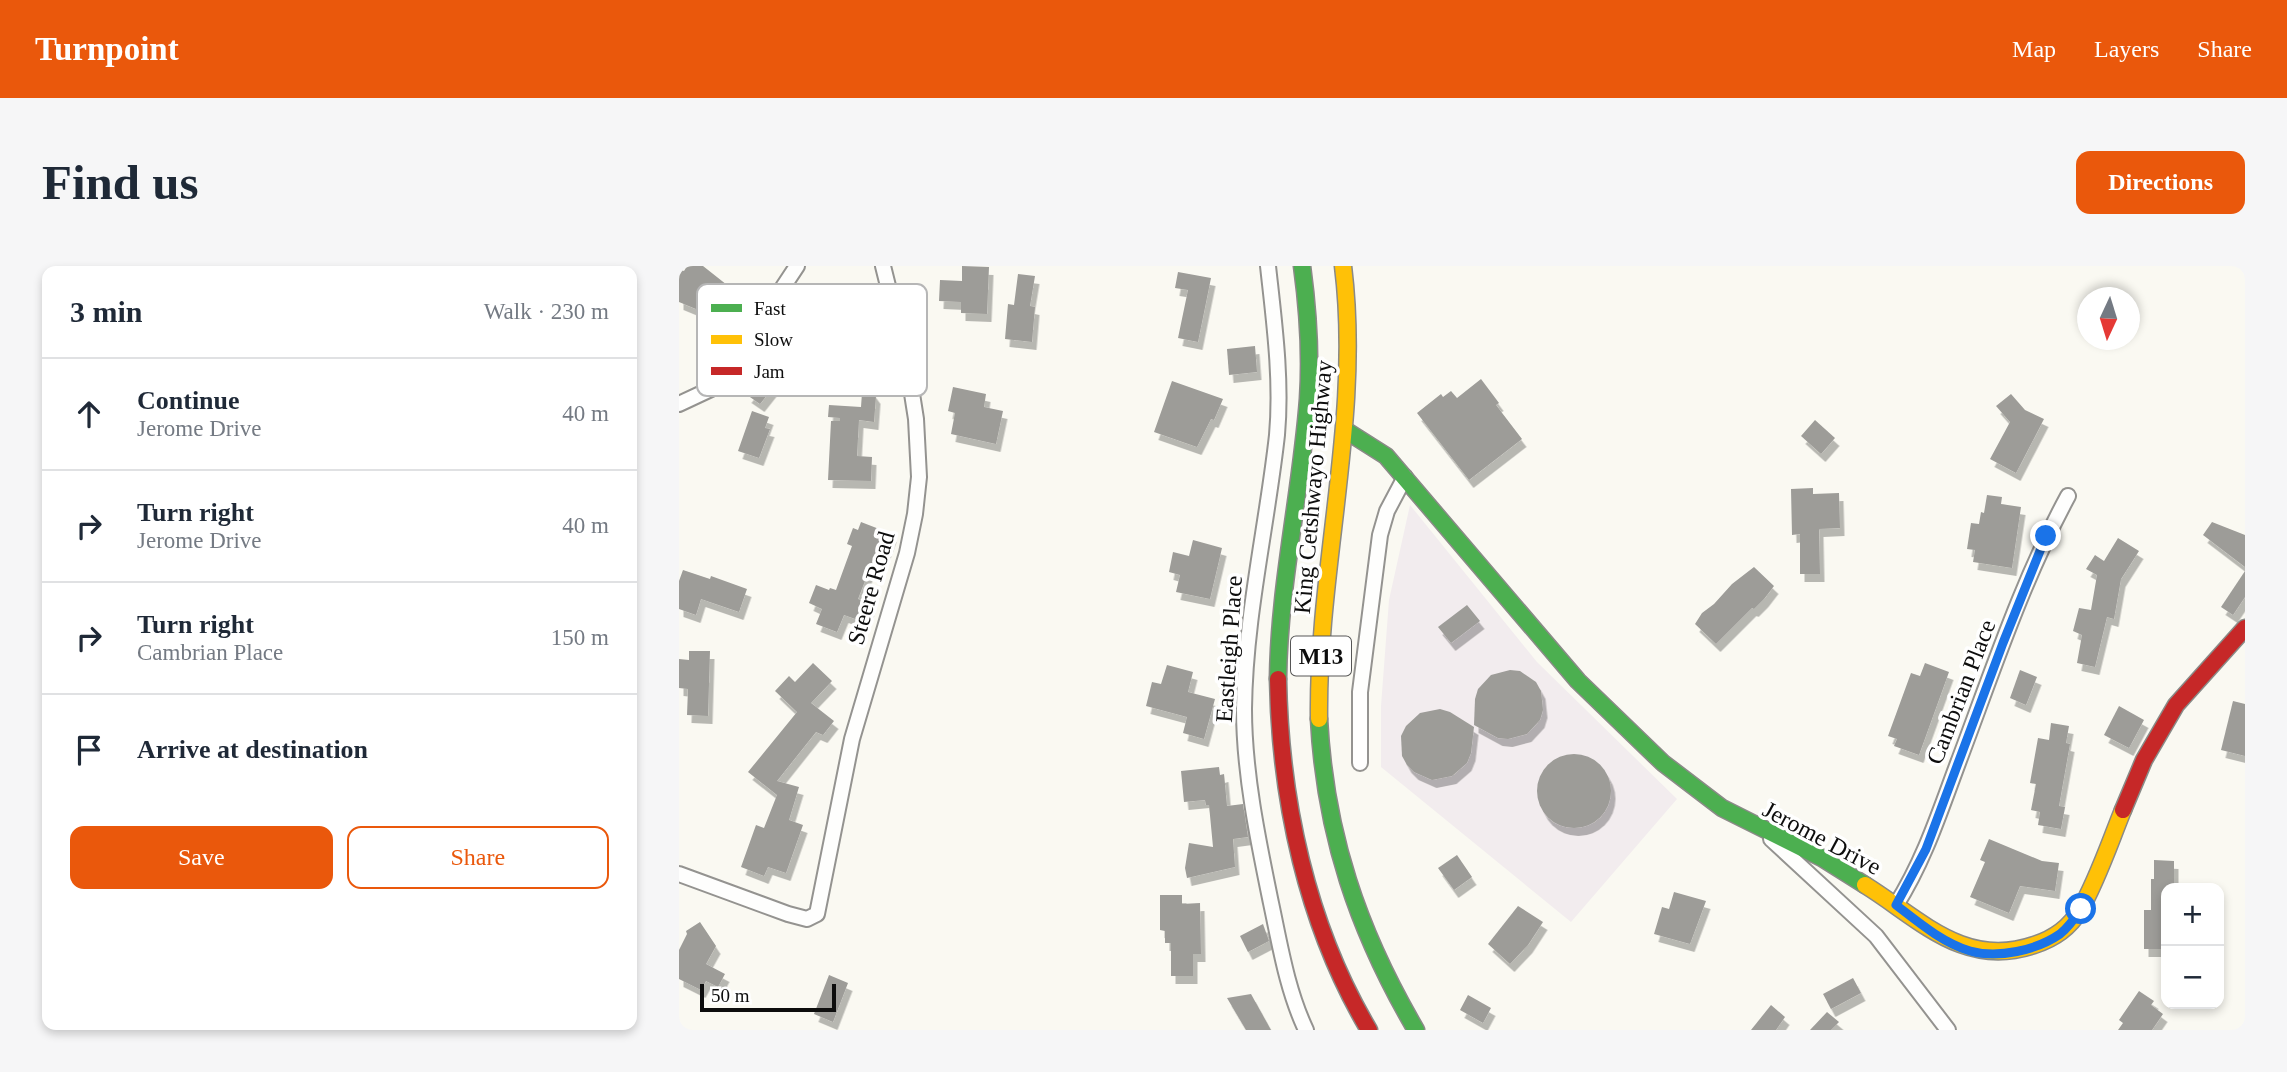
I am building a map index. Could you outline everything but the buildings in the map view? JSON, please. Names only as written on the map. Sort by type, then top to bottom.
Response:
[{"type":"main road","name":"King Cetshwayo Highway","points":[[1301,266],[1307,306],[1308,397],[1279,640],[1281,754],[1292,829],[1307,884],[1342,982],[1369,1030]]},
{"type":"main road","name":"King Cetshwayo Highway","points":[[1343,266],[1349,334],[1345,430],[1318,690],[1320,744],[1334,837],[1350,891],[1381,967],[1416,1030]]},
{"type":"main road","name":"Jerome Drive","points":[[1345,430],[1386,456],[1560,664],[1603,708],[1705,797],[1732,816],[1817,855],[1947,941],[1971,951],[2015,952],[2061,933],[2081,909],[2144,760],[2176,705],[2245,628]]},
{"type":"street","points":[[785,284],[797,266]]},
{"type":"street","name":"Steere Road","points":[[883,266],[888,284]]},
{"type":"street","name":"Eastleigh Place","points":[[1268,266],[1276,334],[1277,433],[1250,639],[1244,706],[1245,748],[1261,853],[1282,957],[1296,1009],[1306,1030]]},
{"type":"street","points":[[679,404],[697,396]]},
{"type":"street","name":"Steere Road","points":[[679,874],[788,914],[807,919],[814,918],[817,914],[852,739],[907,553],[915,514],[919,477],[912,396]]},
{"type":"street","points":[[1360,763],[1360,692],[1380,535],[1387,511],[1405,477]]},
{"type":"street","name":"Cambrian Place","points":[[1896,905],[1926,849],[2046,536],[2068,496]]},
{"type":"street","points":[[1765,833],[1876,936],[1948,1030]]},
{"type":"shaded area","points":[[1410,505],[1537,662],[1677,799],[1571,922],[1381,767],[1381,706],[1389,600]]},
{"type":"traffic: fast","points":[[1278,679],[1282,609],[1308,399],[1308,332],[1302,266]]},
{"type":"traffic: fast","points":[[1345,430],[1386,456],[1578,681],[1663,763],[1722,808],[1822,858],[1865,885]]},
{"type":"traffic: fast","points":[[1319,719],[1329,802],[1348,880],[1377,956],[1416,1030]]},
{"type":"traffic: slow","points":[[1319,719],[1320,662],[1347,380],[1343,266]]},
{"type":"traffic: slow","points":[[1865,885],[1924,925],[1964,946],[1986,951],[2009,951],[2034,945],[2060,932],[2080,910],[2098,874],[2123,810]]},
{"type":"traffic: jam","points":[[2123,810],[2144,760],[2176,705],[2245,628]]},
{"type":"traffic: jam","points":[[1278,679],[1284,770],[1301,861],[1329,948],[1347,990],[1369,1030]]},
{"type":"route","points":[[2046,536],[1926,849],[1896,905],[1947,941],[1971,951],[1991,953],[2015,952],[2048,940],[2071,924],[2081,909]]}]
